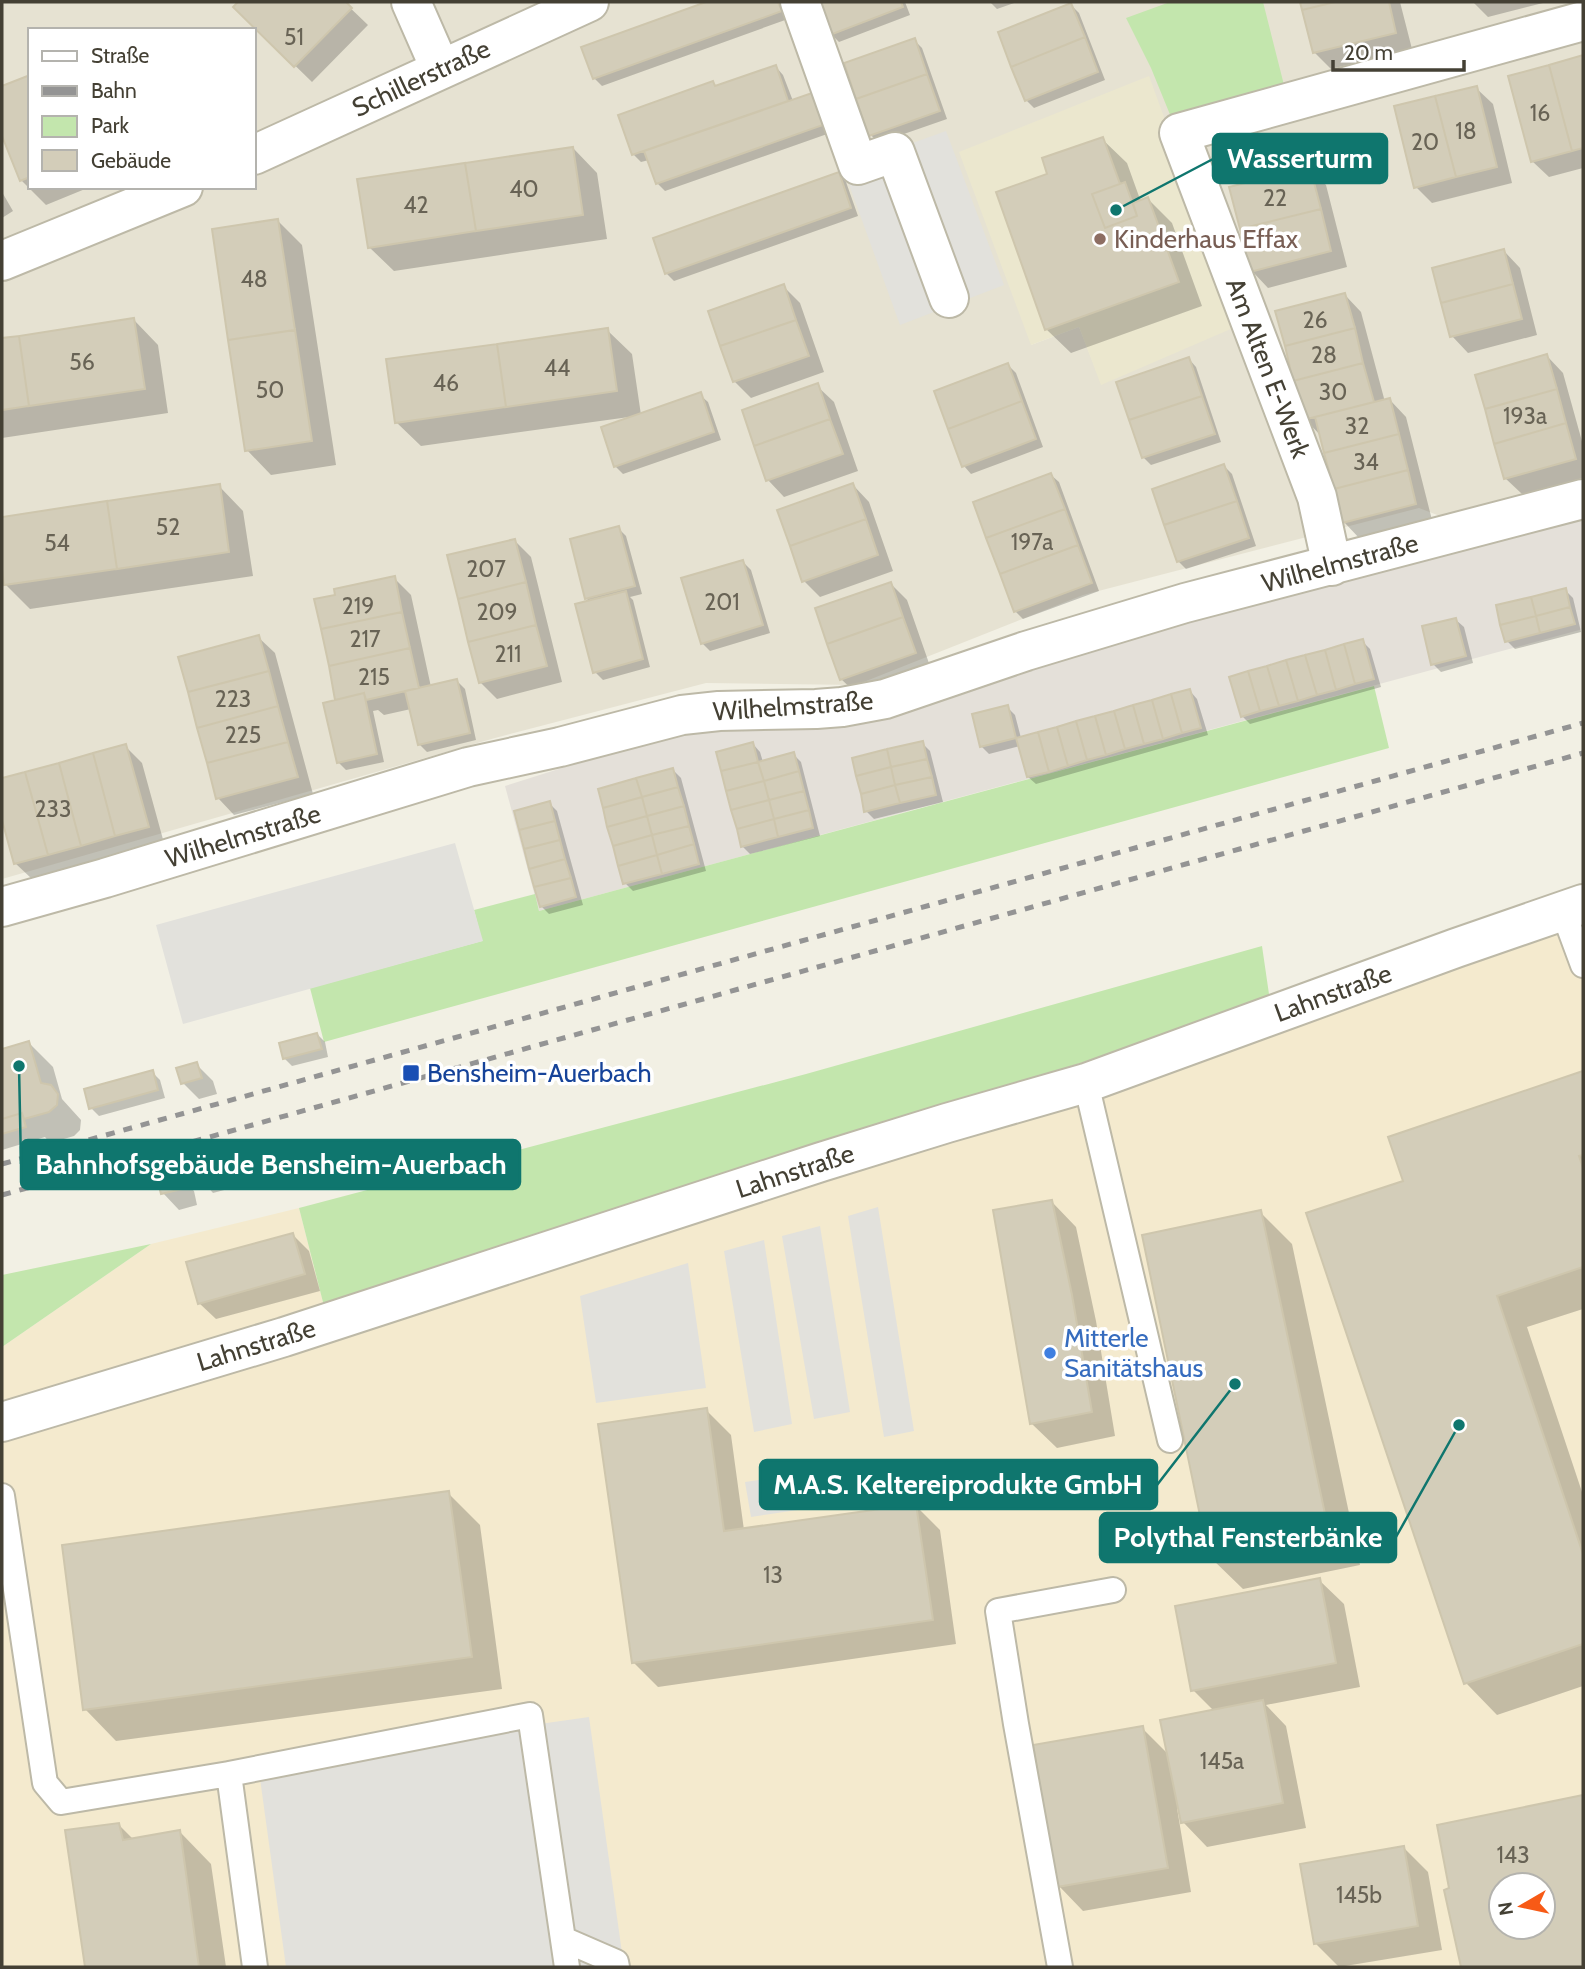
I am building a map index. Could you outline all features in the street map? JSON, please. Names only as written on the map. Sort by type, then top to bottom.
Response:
[{"type":"street","points":[[411,2],[440,68]]},
{"type":"street","name":"Schillerstraße","points":[[256,154],[589,2]]},
{"type":"street","points":[[800,2],[858,166],[895,152],[949,298]]},
{"type":"street","name":"Am Alten E-Werk","points":[[1332,566],[1317,497],[1179,133],[1583,21]]},
{"type":"street","points":[[2,261],[178,189]]},
{"type":"street","name":"Wilhelmstraße","points":[[2,907],[468,767],[560,747],[682,715],[719,711],[842,707],[885,699],[1057,641],[1185,603],[1583,499]]},
{"type":"street","name":"Lahnstraße","points":[[2,1422],[284,1337],[846,1154],[1086,1083],[1573,908]]},
{"type":"lane","points":[[1573,908],[1583,965]]},
{"type":"lane","points":[[1086,1083],[1170,1440]]},
{"type":"lane","points":[[2,1496],[45,1783],[61,1802],[229,1774],[530,1715],[568,1967]]},
{"type":"lane","points":[[1060,1967],[998,1611],[1113,1590]]},
{"type":"lane","points":[[229,1774],[255,1967]]},
{"type":"lane","points":[[563,1939],[615,1962],[617,1967]]},
{"type":"shaded area","points":[[2,2],[1583,2],[1583,512],[1495,537],[1419,508],[1083,595],[856,685],[706,683],[495,738],[2,879]],"holes":[[[1149,77],[1102,385],[1079,327],[1031,345]]]},
{"type":"shaded area","name":"Kinderhaus Effax","points":[[1149,76],[1240,325],[1101,385],[1079,327],[1031,345],[959,152]]},
{"type":"shaded area","points":[[946,131],[1004,285],[900,325],[843,168]]},
{"type":"shaded area","points":[[1583,512],[1583,629],[539,911],[505,786],[698,725],[1348,577]]},
{"type":"shaded area","points":[[455,843],[483,941],[183,1024],[156,925]]},
{"type":"shaded area","points":[[1583,892],[1583,1967],[2,1967],[2,1347],[151,1244],[299,1208],[325,1310]]},
{"type":"shaded area","points":[[878,1207],[914,1431],[884,1437],[848,1216]]},
{"type":"shaded area","points":[[820,1226],[850,1412],[814,1419],[782,1236]]},
{"type":"shaded area","points":[[764,1240],[792,1424],[754,1432],[724,1251]]},
{"type":"shaded area","points":[[688,1263],[706,1388],[596,1403],[580,1296]]},
{"type":"shaded area","points":[[874,1463],[879,1498],[751,1517],[745,1482]]},
{"type":"shaded area","points":[[589,1717],[624,1967],[286,1967],[258,1764]]},
{"type":"green space","points":[[1170,2],[1263,2],[1284,85],[1171,117],[1126,18]]},
{"type":"green space","points":[[1374,686],[1389,748],[324,1042],[310,988],[482,941],[474,910],[535,894],[539,911]]},
{"type":"green space","points":[[1262,946],[1270,1001],[325,1310],[299,1208],[806,1074]]},
{"type":"green space","points":[[151,1244],[2,1347],[2,1275]]},
{"type":"building","points":[[238,2],[346,2],[352,8],[294,67],[233,7]]},
{"type":"building","points":[[706,2],[778,2],[782,11],[593,79],[581,47]]},
{"type":"building","points":[[818,2],[901,2],[903,7],[830,35]]},
{"type":"building","points":[[1300,2],[1335,2],[1302,10]]},
{"type":"building","points":[[1335,2],[1389,2],[1396,33],[1313,53],[1302,10]]},
{"type":"building","points":[[1071,3],[1085,37],[1011,67],[998,32]]},
{"type":"building","points":[[1085,37],[1098,72],[1025,101],[1011,67]]},
{"type":"building","points":[[915,38],[927,74],[856,99],[844,63]]},
{"type":"building","points":[[1583,55],[1583,148],[1572,151],[1549,65]]},
{"type":"building","points":[[776,65],[788,101],[632,155],[618,115],[713,81],[715,86]]},
{"type":"building","points":[[1549,65],[1572,151],[1531,162],[1508,76]]},
{"type":"building","points":[[927,74],[940,111],[869,136],[856,99]]},
{"type":"building","points":[[28,76],[28,178],[20,181],[2,136],[2,86]]},
{"type":"building","points":[[1477,86],[1497,167],[1456,177],[1435,96]]},
{"type":"building","points":[[812,93],[823,125],[656,184],[644,151]]},
{"type":"building","points":[[1435,96],[1456,177],[1414,188],[1394,106]]},
{"type":"building","points":[[1103,137],[1120,184],[1092,194],[1105,228],[1137,216],[1133,203],[1148,197],[1179,282],[1045,330],[996,192],[1047,174],[1042,158]]},
{"type":"building","points":[[573,147],[583,215],[476,231],[465,163]]},
{"type":"building","points":[[465,163],[476,231],[368,248],[357,179]]},
{"type":"building","points":[[1310,167],[1321,209],[1240,229],[1229,187]]},
{"type":"building","points":[[839,172],[851,208],[665,274],[653,238]]},
{"type":"building","points":[[1125,182],[1137,216],[1105,228],[1092,194]]},
{"type":"building","points":[[1321,209],[1331,251],[1250,272],[1240,229]]},
{"type":"building","points":[[278,219],[295,330],[228,340],[212,229]]},
{"type":"building","points":[[1504,249],[1513,284],[1441,303],[1432,268]]},
{"type":"building","points":[[784,284],[796,320],[720,346],[708,311]]},
{"type":"building","points":[[1513,284],[1522,319],[1450,337],[1441,303]]},
{"type":"building","points":[[1345,293],[1355,328],[1285,346],[1275,311]]},
{"type":"building","points":[[134,318],[145,389],[29,406],[19,336]]},
{"type":"building","points":[[796,320],[809,356],[733,382],[720,346]]},
{"type":"building","points":[[608,328],[617,391],[506,407],[497,344]]},
{"type":"building","points":[[1355,328],[1363,363],[1293,381],[1285,346]]},
{"type":"building","points":[[295,330],[312,441],[245,451],[228,340]]},
{"type":"building","points":[[19,336],[29,406],[2,410],[2,338]]},
{"type":"building","points":[[497,344],[506,407],[395,423],[386,359]]},
{"type":"building","points":[[1547,354],[1557,389],[1485,409],[1475,375]]},
{"type":"building","points":[[1189,357],[1202,396],[1129,420],[1116,382]]},
{"type":"building","points":[[1008,363],[1022,401],[948,429],[934,391]]},
{"type":"building","points":[[1363,363],[1374,402],[1303,420],[1293,381]]},
{"type":"building","points":[[818,383],[830,419],[754,446],[742,410]]},
{"type":"building","points":[[1557,389],[1566,423],[1494,444],[1485,409]]},
{"type":"building","points":[[701,392],[714,432],[614,467],[601,427]]},
{"type":"building","points":[[1202,396],[1215,434],[1142,458],[1129,420]]},
{"type":"building","points":[[1390,398],[1399,434],[1324,453],[1315,417]]},
{"type":"building","points":[[1022,401],[1036,439],[962,467],[948,429]]},
{"type":"building","points":[[830,419],[843,454],[766,481],[754,446]]},
{"type":"building","points":[[1566,423],[1576,459],[1504,479],[1494,444]]},
{"type":"building","points":[[1399,434],[1408,470],[1334,489],[1324,453]]},
{"type":"building","points":[[1224,464],[1237,501],[1164,525],[1152,489]]},
{"type":"building","points":[[1408,470],[1416,504],[1342,523],[1334,489]]},
{"type":"building","points":[[1051,473],[1065,509],[986,538],[973,502]]},
{"type":"building","points":[[853,483],[866,519],[790,546],[777,510]]},
{"type":"building","points":[[220,484],[229,552],[117,569],[107,501]]},
{"type":"building","points":[[107,501],[117,569],[4,585],[2,517]]},
{"type":"building","points":[[1237,501],[1249,538],[1177,562],[1164,525]]},
{"type":"building","points":[[1065,509],[1078,545],[1000,574],[986,538]]},
{"type":"building","points":[[866,519],[878,555],[802,582],[790,546]]},
{"type":"building","points":[[619,526],[635,586],[585,599],[570,539]]},
{"type":"building","points":[[515,539],[526,582],[458,599],[447,555]]},
{"type":"building","points":[[1078,545],[1092,583],[1014,612],[1000,574]]},
{"type":"building","points":[[743,560],[763,625],[701,644],[681,578]]},
{"type":"building","points":[[395,576],[402,612],[321,629],[314,599],[335,595],[334,589]]},
{"type":"building","points":[[526,582],[536,625],[468,642],[458,599]]},
{"type":"building","points":[[891,582],[903,617],[827,644],[815,608]]},
{"type":"building","points":[[1566,588],[1570,607],[1536,616],[1531,597]]},
{"type":"building","points":[[626,591],[643,659],[593,673],[575,604]]},
{"type":"building","points":[[1531,597],[1536,616],[1500,625],[1496,605]]},
{"type":"building","points":[[1570,607],[1575,624],[1540,633],[1536,616]]},
{"type":"building","points":[[402,612],[410,648],[329,666],[321,629]]},
{"type":"building","points":[[1536,616],[1540,633],[1505,642],[1500,625]]},
{"type":"building","points":[[903,617],[916,653],[840,680],[827,644]]},
{"type":"building","points":[[1456,618],[1466,656],[1431,665],[1422,626]]},
{"type":"building","points":[[536,625],[547,666],[479,683],[468,642]]},
{"type":"building","points":[[259,635],[269,671],[188,692],[178,657]]},
{"type":"building","points":[[1363,639],[1374,679],[1355,684],[1344,644]]},
{"type":"building","points":[[1344,644],[1355,684],[1336,690],[1325,650]]},
{"type":"building","points":[[410,648],[419,688],[366,700],[364,693],[335,700],[329,666]]},
{"type":"building","points":[[1325,650],[1336,690],[1317,695],[1305,655]]},
{"type":"building","points":[[1305,655],[1317,695],[1298,701],[1286,660]]},
{"type":"building","points":[[1286,660],[1298,701],[1279,706],[1267,666]]},
{"type":"building","points":[[1267,666],[1279,706],[1260,711],[1248,671]]},
{"type":"building","points":[[269,671],[278,706],[197,728],[188,692]]},
{"type":"building","points":[[1248,671],[1260,711],[1241,717],[1229,677]]},
{"type":"building","points":[[457,679],[470,733],[418,745],[405,691]]},
{"type":"building","points":[[1190,689],[1201,728],[1182,733],[1171,694]]},
{"type":"building","points":[[364,693],[377,754],[337,763],[323,703]]},
{"type":"building","points":[[1171,694],[1182,733],[1163,739],[1152,700]]},
{"type":"building","points":[[1152,700],[1163,739],[1144,744],[1133,705]]},
{"type":"building","points":[[1008,705],[1016,738],[980,747],[972,714]]},
{"type":"building","points":[[1133,705],[1144,744],[1125,749],[1114,711]]},
{"type":"building","points":[[278,706],[288,742],[207,763],[197,728]]},
{"type":"building","points":[[1114,711],[1125,749],[1106,755],[1095,716]]},
{"type":"building","points":[[1095,716],[1106,755],[1087,760],[1076,721]]},
{"type":"building","points":[[1076,721],[1087,760],[1068,766],[1057,727]]},
{"type":"building","points":[[1057,727],[1068,766],[1049,772],[1038,732]]},
{"type":"building","points":[[1038,732],[1049,772],[1027,777],[1016,738]]},
{"type":"building","points":[[923,741],[927,759],[891,767],[887,749]]},
{"type":"building","points":[[288,742],[298,777],[216,799],[207,763]]},
{"type":"building","points":[[753,742],[758,762],[721,771],[716,752]]},
{"type":"building","points":[[126,744],[149,827],[115,836],[93,753]]},
{"type":"building","points":[[887,749],[891,767],[856,776],[852,758]]},
{"type":"building","points":[[794,752],[799,771],[764,781],[758,762]]},
{"type":"building","points":[[93,753],[115,836],[81,846],[59,763]]},
{"type":"building","points":[[927,759],[932,777],[895,785],[891,767]]},
{"type":"building","points":[[758,762],[764,781],[726,791],[721,771]]},
{"type":"building","points":[[59,763],[81,846],[48,855],[25,772]]},
{"type":"building","points":[[891,767],[895,785],[861,794],[856,776]]},
{"type":"building","points":[[673,768],[678,787],[642,797],[636,778]]},
{"type":"building","points":[[799,771],[804,791],[769,800],[764,781]]},
{"type":"building","points":[[25,772],[48,855],[14,864],[2,820],[2,778]]},
{"type":"building","points":[[932,777],[936,795],[900,803],[895,785]]},
{"type":"building","points":[[636,778],[642,797],[603,808],[598,789]]},
{"type":"building","points":[[764,781],[769,800],[731,810],[726,791]]},
{"type":"building","points":[[895,785],[900,803],[864,812],[861,794]]},
{"type":"building","points":[[678,787],[684,806],[647,816],[642,797]]},
{"type":"building","points":[[804,791],[809,810],[774,819],[769,800]]},
{"type":"building","points":[[642,797],[647,816],[607,827],[603,808]]},
{"type":"building","points":[[769,800],[774,819],[737,829],[731,810]]},
{"type":"building","points":[[550,801],[555,821],[519,830],[514,811]]},
{"type":"building","points":[[684,806],[689,826],[652,835],[647,816]]},
{"type":"building","points":[[809,810],[813,828],[778,837],[774,819]]},
{"type":"building","points":[[647,816],[652,835],[613,846],[607,827]]},
{"type":"building","points":[[774,819],[778,837],[741,847],[737,829]]},
{"type":"building","points":[[555,821],[560,840],[524,849],[519,830]]},
{"type":"building","points":[[689,826],[694,844],[657,855],[652,835]]},
{"type":"building","points":[[652,835],[657,855],[618,866],[613,846]]},
{"type":"building","points":[[560,840],[565,859],[529,869],[524,849]]},
{"type":"building","points":[[694,844],[699,864],[662,874],[657,855]]},
{"type":"building","points":[[657,855],[662,874],[623,884],[618,866]]},
{"type":"building","points":[[565,859],[571,878],[534,887],[529,869]]},
{"type":"building","points":[[571,878],[576,897],[540,907],[534,887]]},
{"type":"building","points":[[317,1033],[322,1049],[283,1059],[279,1043]]},
{"type":"building","points":[[29,1041],[41,1083],[51,1085],[58,1094],[57,1105],[49,1112],[24,1119],[22,1113],[2,1119],[2,1049]]},
{"type":"building","points":[[197,1062],[202,1078],[181,1084],[176,1068]]},
{"type":"building","points":[[153,1070],[158,1090],[89,1109],[84,1089]]},
{"type":"building","points":[[1583,1071],[1583,1155],[1579,1156],[1583,1168],[1583,1267],[1497,1296],[1583,1554],[1583,1644],[1464,1684],[1306,1213],[1403,1181],[1388,1137]]},
{"type":"building","points":[[22,1113],[26,1127],[2,1134],[2,1119]]},
{"type":"building","points":[[178,1173],[182,1189],[161,1194],[157,1178]]},
{"type":"building","name":"Mitterle Sanitätshaus","points":[[1052,1200],[1092,1412],[1030,1424],[993,1210]]},
{"type":"building","points":[[1261,1210],[1329,1533],[1209,1559],[1142,1235]]},
{"type":"building","points":[[293,1233],[305,1274],[198,1304],[186,1262]]},
{"type":"building","points":[[707,1408],[724,1531],[916,1504],[933,1620],[632,1663],[598,1424]]},
{"type":"building","points":[[449,1491],[472,1657],[83,1710],[62,1545]]},
{"type":"building","points":[[1320,1578],[1336,1663],[1191,1691],[1175,1606]]},
{"type":"building","points":[[1263,1700],[1283,1803],[1181,1823],[1160,1720]]},
{"type":"building","points":[[1143,1726],[1168,1868],[1057,1887],[1033,1745]]},
{"type":"building","points":[[1583,1795],[1583,1967],[1461,1967],[1444,1890],[1449,1888],[1437,1825]]},
{"type":"building","points":[[119,1823],[123,1840],[180,1830],[199,1967],[85,1967],[65,1830]]},
{"type":"building","points":[[1404,1846],[1418,1926],[1314,1944],[1300,1864]]},
{"type":"railway","points":[[2,1164],[1583,723]]},
{"type":"railway","points":[[2,1195],[1583,753]]},
{"type":"place","name":"Wasserturm","points":[[1116,210]]},
{"type":"place","name":"Kinderhaus Effax","points":[[1100,239]]},
{"type":"place","name":"Bahnhofsgebäude Bensheim-Auerbach","points":[[19,1066]]},
{"type":"place","name":"Bensheim-Auerbach","points":[[411,1073]]},
{"type":"place","name":"Mitterle Sanitätshaus","points":[[1050,1353]]},
{"type":"place","name":"M.A.S. Keltereiprodukte GmbH","points":[[1235,1384]]},
{"type":"place","name":"Polythal Fensterbänke","points":[[1459,1425]]}]
